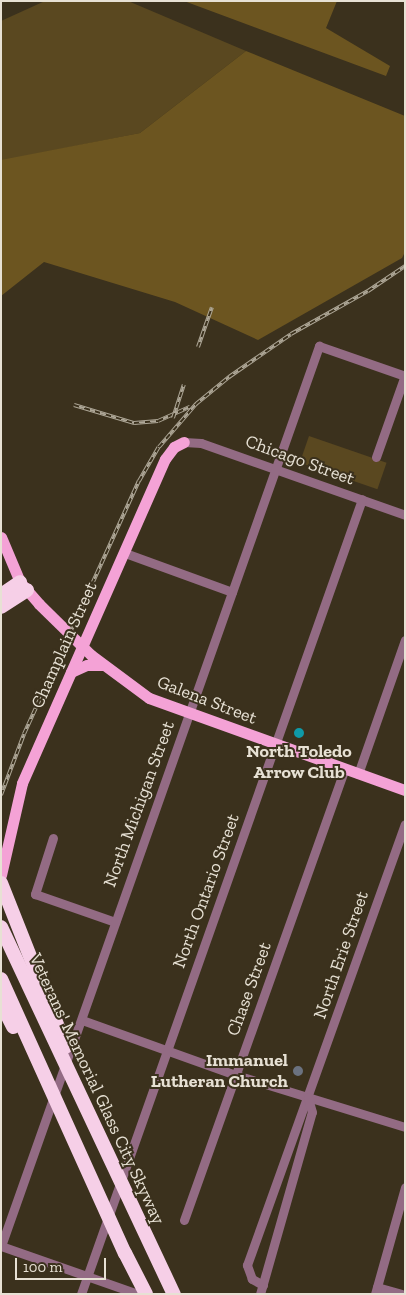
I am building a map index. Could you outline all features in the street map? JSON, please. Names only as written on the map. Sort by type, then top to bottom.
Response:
[{"type":"highway","points":[[1,595],[24,586]]},
{"type":"highway","points":[[1,607],[24,586]]},
{"type":"highway","points":[[1,883],[66,1045],[69,1073]]},
{"type":"highway","name":"Veterans' Memorial Glass City Skyway","points":[[1,927],[174,1294]]},
{"type":"highway","points":[[1,979],[124,1253]]},
{"type":"highway","points":[[1,1003],[146,1294]]},
{"type":"main road","name":"Champlain Street","points":[[1,875],[22,783],[165,459],[174,447],[184,442]]},
{"type":"main road","name":"Galena Street","points":[[1,537],[24,586],[103,665],[149,698],[275,745],[405,790]]},
{"type":"main road","points":[[71,672],[87,665],[103,665]]},
{"type":"street","name":"North Michigan Street","points":[[1,1246],[319,346],[405,376]]},
{"type":"street","points":[[376,457],[405,376]]},
{"type":"street","name":"Chicago Street","points":[[184,442],[201,442],[405,514]]},
{"type":"street","name":"North Ontario Street","points":[[81,1294],[362,499]]},
{"type":"street","points":[[125,552],[232,592]]},
{"type":"street","points":[[358,774],[405,640]]},
{"type":"street","name":"Chase Street","points":[[184,1220],[345,769]]},
{"type":"street","name":"North Erie Street","points":[[308,1098],[312,1112],[262,1289],[252,1279],[247,1265],[405,824]]},
{"type":"street","points":[[53,838],[35,894],[114,922]]},
{"type":"street","points":[[82,1020],[236,1075],[405,1126]]},
{"type":"street","points":[[401,1294],[376,1290],[405,1187]]},
{"type":"street","points":[[266,1213],[282,1217]]},
{"type":"street","points":[[1,1246],[138,1294]]},
{"type":"shaded area","points":[[45,1],[128,1],[246,51],[140,133],[1,161],[1,21]]},
{"type":"shaded area","points":[[184,1],[337,1],[326,28],[390,66],[386,76]]},
{"type":"shaded area","points":[[246,51],[405,116],[405,252],[402,258],[258,340],[175,302],[44,262],[1,296],[1,160],[140,133]]},
{"type":"shaded area","points":[[309,436],[387,463],[377,489],[300,462]]},
{"type":"railway","points":[[1,795],[24,734],[139,481],[159,447],[196,404],[229,377],[291,334],[368,291],[405,266]]},
{"type":"railway","points":[[198,347],[212,307]]},
{"type":"railway","points":[[173,418],[184,385]]},
{"type":"railway","points":[[74,405],[134,423],[158,421],[190,407]]},
{"type":"place","name":"North Toledo Arrow Club","points":[[299,733]]},
{"type":"place","name":"Immanuel Lutheran Church","points":[[298,1071]]}]
